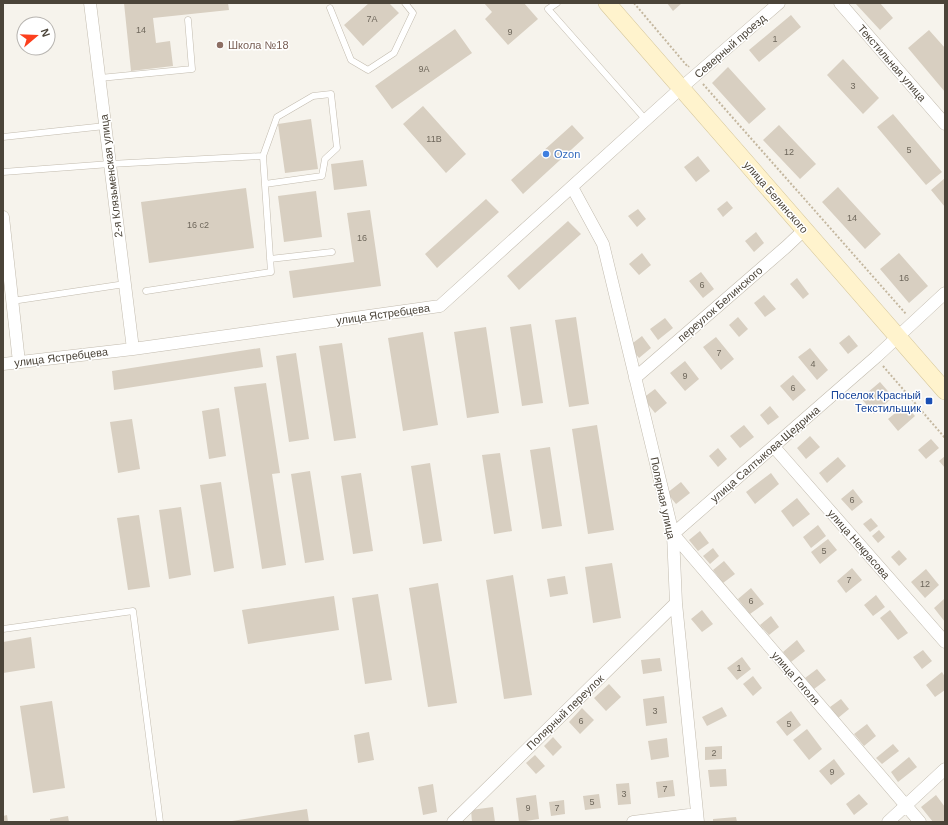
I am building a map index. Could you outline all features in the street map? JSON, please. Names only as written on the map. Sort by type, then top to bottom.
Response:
[{"type":"main road","name":"улица Белинского","points":[[607,3],[945,391]]},
{"type":"street","name":"2-я Клязьменская улица","points":[[90,3],[133,349]]},
{"type":"street","name":"Северный проезд","points":[[681,88],[779,3]]},
{"type":"street","name":"Текстильная улица","points":[[840,3],[945,124]]},
{"type":"street","name":"улица Ястребцева","points":[[3,364],[133,349],[440,306],[681,88]]},
{"type":"street","name":"Полярная улица","points":[[572,187],[603,244],[673,534],[676,603],[698,818]]},
{"type":"street","points":[[3,217],[19,362]]},
{"type":"street","name":"переулок Белинского","points":[[635,378],[804,230]]},
{"type":"street","name":"улица Салтыкова-Щедрина","points":[[673,534],[876,358],[945,294]]},
{"type":"street","name":"улица Некрасова","points":[[774,447],[945,642]]},
{"type":"street","name":"улица Гоголя","points":[[673,534],[920,822]]},
{"type":"street","name":"Полярный переулок","points":[[453,822],[676,603]]},
{"type":"street","points":[[888,822],[945,769]]},
{"type":"street","points":[[633,822],[698,818]]},
{"type":"lane","points":[[330,8],[351,60],[368,70],[394,53],[413,13],[405,3]]},
{"type":"lane","points":[[557,3],[548,9],[646,120]]},
{"type":"lane","points":[[100,78],[192,69],[188,20]]},
{"type":"lane","points":[[146,291],[271,272],[263,156],[277,117],[313,96],[331,94],[337,148],[325,159],[322,176],[265,184]]},
{"type":"lane","points":[[3,137],[105,126]]},
{"type":"lane","points":[[3,172],[110,164],[263,156]]},
{"type":"lane","points":[[270,259],[332,252]]},
{"type":"lane","points":[[12,301],[125,284]]},
{"type":"lane","points":[[3,629],[133,611],[160,822]]},
{"type":"path","points":[[634,3],[688,67]]},
{"type":"path","points":[[703,84],[913,323]]},
{"type":"path","points":[[876,358],[945,438]]},
{"type":"building","points":[[124,3],[228,3],[229,10],[153,18],[156,43],[170,41],[173,66],[131,71]]},
{"type":"building","points":[[369,3],[389,3],[399,13],[363,46],[344,25]]},
{"type":"building","points":[[484,3],[524,3],[538,19],[508,45],[485,19],[492,12]]},
{"type":"building","points":[[667,3],[682,3],[673,11]]},
{"type":"building","points":[[855,3],[880,3],[893,18],[880,30]]},
{"type":"building","points":[[791,15],[801,27],[759,62],[749,50]]},
{"type":"building","points":[[455,29],[472,53],[392,109],[375,86]]},
{"type":"building","points":[[929,30],[945,48],[945,92],[908,48]]},
{"type":"building","points":[[843,59],[879,98],[863,114],[827,75]]},
{"type":"building","points":[[728,67],[766,109],[749,124],[712,83]]},
{"type":"building","points":[[423,106],[466,154],[446,173],[403,124]]},
{"type":"building","points":[[893,114],[942,172],[926,185],[877,127]]},
{"type":"building","points":[[311,119],[318,169],[285,173],[278,124]]},
{"type":"building","points":[[572,125],[584,138],[523,194],[511,180]]},
{"type":"building","points":[[779,125],[816,164],[800,179],[763,140]]},
{"type":"building","points":[[698,156],[710,171],[696,182],[684,167]]},
{"type":"building","points":[[363,160],[367,186],[334,190],[331,164]]},
{"type":"building","points":[[945,178],[945,207],[931,190]]},
{"type":"building","points":[[838,187],[881,234],[865,249],[822,202]]},
{"type":"building","points":[[246,188],[254,248],[149,263],[141,202]]},
{"type":"building","points":[[316,191],[322,237],[284,242],[278,196]]},
{"type":"building","points":[[486,199],[499,212],[437,268],[425,254]]},
{"type":"building","points":[[727,201],[733,208],[723,217],[717,209]]},
{"type":"building","points":[[638,209],[646,219],[637,227],[628,216]]},
{"type":"building","points":[[370,210],[381,286],[293,298],[289,271],[354,262],[347,213]]},
{"type":"building","points":[[568,221],[581,234],[519,290],[507,276]]},
{"type":"building","points":[[756,232],[764,243],[754,252],[745,241]]},
{"type":"building","points":[[642,253],[651,265],[639,275],[629,264]]},
{"type":"building","points":[[899,253],[928,286],[909,303],[880,269]]},
{"type":"building","points":[[701,272],[714,289],[703,298],[689,281]]},
{"type":"building","points":[[797,278],[809,294],[803,299],[790,284]]},
{"type":"building","points":[[764,295],[776,309],[765,317],[754,303]]},
{"type":"building","points":[[576,317],[589,404],[569,407],[555,320]]},
{"type":"building","points":[[738,317],[748,329],[739,337],[729,325]]},
{"type":"building","points":[[665,318],[673,328],[658,340],[650,329]]},
{"type":"building","points":[[531,324],[543,403],[522,406],[510,327]]},
{"type":"building","points":[[486,327],[499,413],[467,418],[454,332]]},
{"type":"building","points":[[423,332],[438,425],[403,431],[388,338]]},
{"type":"building","points":[[849,335],[858,346],[848,354],[839,343]]},
{"type":"building","points":[[642,336],[651,348],[639,358],[629,346]]},
{"type":"building","points":[[716,337],[734,359],[721,370],[703,347]]},
{"type":"building","points":[[342,343],[356,438],[334,441],[319,346]]},
{"type":"building","points":[[260,348],[263,367],[114,390],[112,371]]},
{"type":"building","points":[[810,348],[828,370],[817,380],[798,357]]},
{"type":"building","points":[[296,353],[309,439],[289,442],[276,356]]},
{"type":"building","points":[[685,361],[699,379],[685,391],[670,373]]},
{"type":"building","points":[[793,375],[806,390],[793,401],[780,386]]},
{"type":"building","points":[[880,382],[893,397],[874,414],[861,398]]},
{"type":"building","points":[[266,383],[280,473],[272,474],[286,565],[262,569],[234,387]]},
{"type":"building","points":[[655,389],[667,403],[655,413],[643,398]]},
{"type":"building","points":[[905,405],[915,416],[898,431],[888,419]]},
{"type":"building","points":[[770,406],[779,417],[768,425],[760,415]]},
{"type":"building","points":[[219,408],[226,456],[209,459],[202,411]]},
{"type":"building","points":[[132,419],[140,469],[118,473],[110,422]]},
{"type":"building","points":[[597,425],[614,530],[588,534],[572,429]]},
{"type":"building","points":[[744,425],[754,437],[740,448],[730,436]]},
{"type":"building","points":[[810,436],[820,447],[806,459],[797,448]]},
{"type":"building","points":[[931,439],[939,448],[926,459],[918,450]]},
{"type":"building","points":[[550,447],[562,526],[542,529],[530,450]]},
{"type":"building","points":[[718,448],[727,459],[718,467],[709,456]]},
{"type":"building","points":[[500,453],[512,531],[494,534],[482,455]]},
{"type":"building","points":[[945,456],[945,468],[939,461]]},
{"type":"building","points":[[838,457],[846,466],[827,483],[819,473]]},
{"type":"building","points":[[430,463],[442,541],[423,544],[411,466]]},
{"type":"building","points":[[310,471],[324,560],[305,563],[291,474]]},
{"type":"building","points":[[361,473],[373,551],[353,554],[341,476]]},
{"type":"building","points":[[771,473],[779,484],[755,504],[746,492]]},
{"type":"building","points":[[221,482],[234,568],[214,572],[200,485]]},
{"type":"building","points":[[681,482],[690,493],[676,504],[667,493]]},
{"type":"building","points":[[853,489],[863,502],[852,511],[841,499]]},
{"type":"building","points":[[797,498],[810,514],[793,527],[781,511]]},
{"type":"building","points":[[181,507],[191,575],[169,579],[159,510]]},
{"type":"building","points":[[139,515],[150,587],[128,590],[117,518]]},
{"type":"building","points":[[871,518],[878,526],[870,532],[863,524]]},
{"type":"building","points":[[818,525],[826,536],[811,548],[803,537]]},
{"type":"building","points":[[879,530],[885,537],[878,543],[872,536]]},
{"type":"building","points":[[700,531],[709,543],[698,551],[689,540]]},
{"type":"building","points":[[828,539],[837,550],[820,564],[811,552]]},
{"type":"building","points":[[713,548],[719,556],[710,564],[703,556]]},
{"type":"building","points":[[899,550],[907,559],[899,566],[891,557]]},
{"type":"building","points":[[724,561],[735,574],[723,583],[713,570]]},
{"type":"building","points":[[612,563],[621,618],[593,623],[585,567]]},
{"type":"building","points":[[852,568],[862,580],[846,593],[837,581]]},
{"type":"building","points":[[926,569],[939,585],[925,598],[911,582]]},
{"type":"building","points":[[513,575],[532,695],[504,699],[486,580]]},
{"type":"building","points":[[565,576],[568,594],[550,597],[547,579]]},
{"type":"building","points":[[438,583],[457,703],[428,707],[409,588]]},
{"type":"building","points":[[751,588],[764,604],[750,614],[738,599]]},
{"type":"building","points":[[378,594],[392,680],[365,684],[352,598]]},
{"type":"building","points":[[876,595],[885,607],[873,616],[864,605]]},
{"type":"building","points":[[334,596],[339,630],[248,644],[242,610]]},
{"type":"building","points":[[944,599],[945,600],[945,622],[934,608]]},
{"type":"building","points":[[702,610],[713,624],[702,632],[691,619]]},
{"type":"building","points":[[890,610],[908,633],[898,640],[880,618]]},
{"type":"building","points":[[771,616],[779,627],[769,635],[760,625]]},
{"type":"building","points":[[31,637],[35,668],[3,673],[3,642]]},
{"type":"building","points":[[797,640],[805,651],[791,662],[783,652]]},
{"type":"building","points":[[923,650],[932,661],[922,669],[913,657]]},
{"type":"building","points":[[742,657],[751,669],[737,680],[727,668]]},
{"type":"building","points":[[660,658],[662,671],[643,674],[641,660]]},
{"type":"building","points":[[817,669],[826,680],[814,689],[805,678]]},
{"type":"building","points":[[942,672],[945,677],[945,690],[935,697],[926,685]]},
{"type":"building","points":[[753,676],[762,688],[753,696],[743,684]]},
{"type":"building","points":[[609,684],[621,697],[606,711],[594,698]]},
{"type":"building","points":[[664,696],[667,723],[646,726],[643,699]]},
{"type":"building","points":[[841,699],[849,709],[838,718],[830,707]]},
{"type":"building","points":[[52,701],[65,788],[33,793],[20,706]]},
{"type":"building","points":[[722,707],[727,716],[707,726],[702,717]]},
{"type":"building","points":[[582,708],[594,720],[580,734],[569,722]]},
{"type":"building","points":[[791,711],[801,725],[787,736],[776,722]]},
{"type":"building","points":[[867,724],[876,736],[864,746],[854,734]]},
{"type":"building","points":[[807,729],[822,749],[809,760],[793,740]]},
{"type":"building","points":[[369,732],[374,760],[358,763],[354,735]]},
{"type":"building","points":[[553,737],[562,747],[553,756],[544,746]]},
{"type":"building","points":[[667,738],[669,757],[651,760],[648,741]]},
{"type":"building","points":[[893,744],[899,751],[882,764],[876,758]]},
{"type":"building","points":[[722,746],[722,759],[705,760],[705,747]]},
{"type":"building","points":[[535,755],[545,766],[536,774],[526,763]]},
{"type":"building","points":[[909,757],[917,767],[898,782],[891,772]]},
{"type":"building","points":[[834,759],[845,774],[831,785],[819,771]]},
{"type":"building","points":[[726,769],[727,786],[710,787],[708,770]]},
{"type":"building","points":[[673,780],[675,796],[658,798],[656,782]]},
{"type":"building","points":[[629,783],[631,804],[618,805],[616,784]]},
{"type":"building","points":[[433,784],[437,812],[423,815],[418,787]]},
{"type":"building","points":[[599,794],[601,808],[585,810],[583,796]]},
{"type":"building","points":[[859,794],[868,804],[854,815],[846,804]]},
{"type":"building","points":[[536,795],[539,819],[519,822],[516,798]]},
{"type":"building","points":[[936,795],[945,807],[944,822],[933,822],[921,807]]},
{"type":"building","points":[[564,800],[565,814],[551,816],[549,802]]},
{"type":"building","points":[[493,807],[495,822],[472,822],[471,810]]},
{"type":"building","points":[[307,809],[309,822],[232,822],[232,821]]},
{"type":"building","points":[[7,815],[8,822],[3,822],[3,816]]},
{"type":"building","points":[[68,816],[69,822],[50,822],[50,819]]},
{"type":"building","points":[[736,817],[737,822],[713,822],[713,819]]},
{"type":"place","name":"Школа №18","points":[[220,45]]},
{"type":"place","name":"Ozon","points":[[546,154]]},
{"type":"place","name":"Поселок Красный Текстильщик","points":[[929,401]]}]
